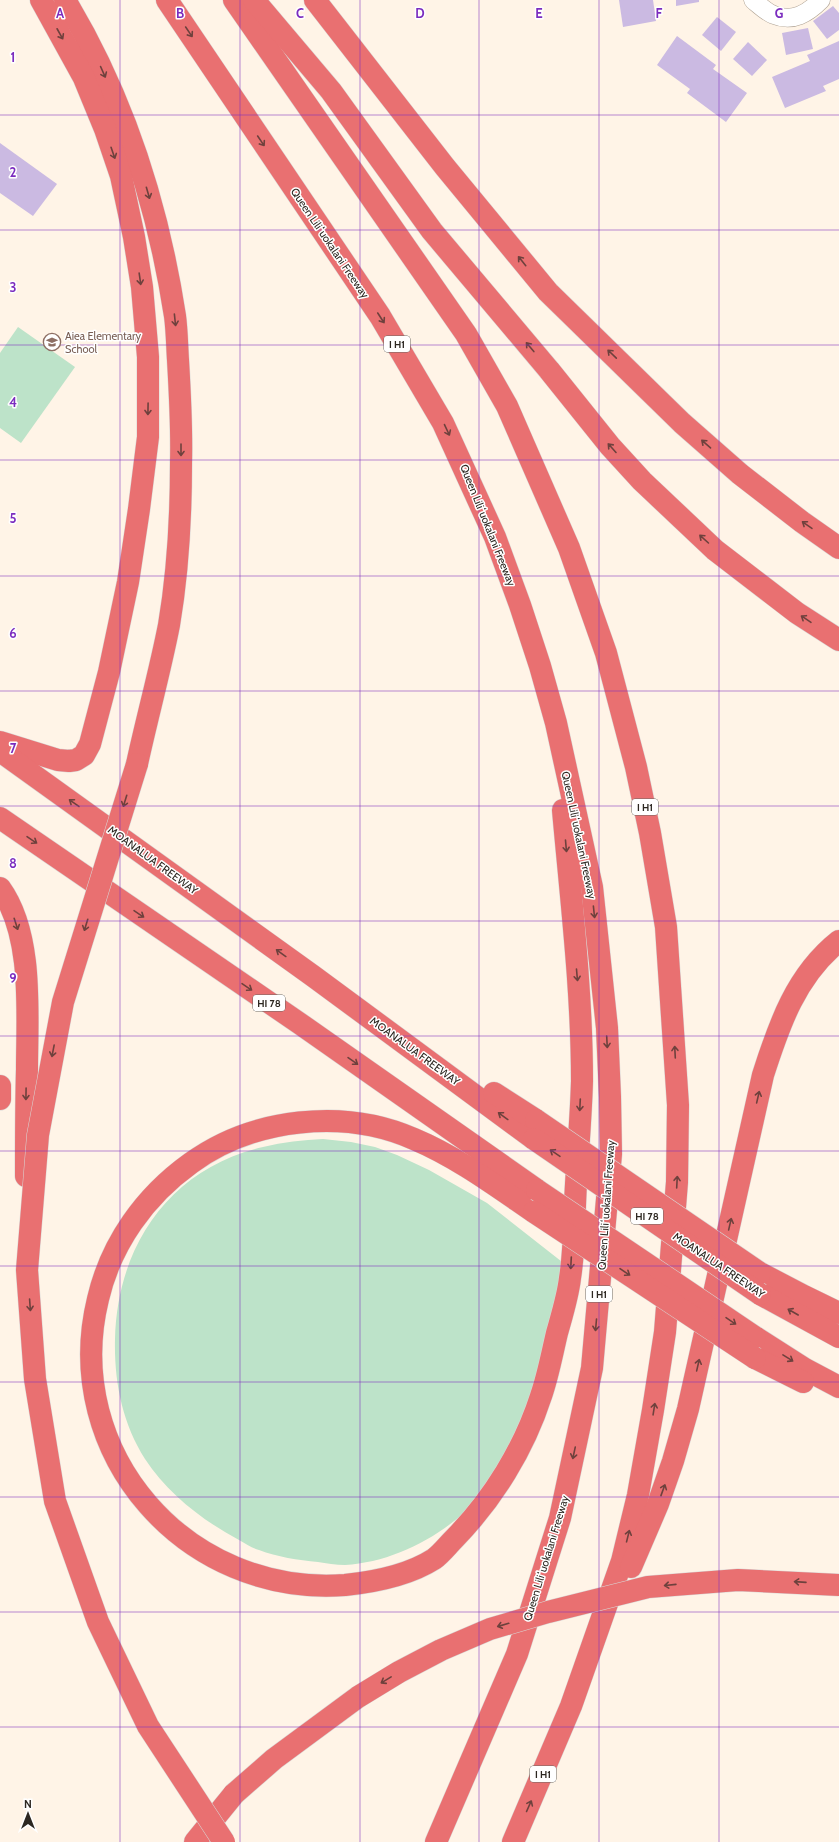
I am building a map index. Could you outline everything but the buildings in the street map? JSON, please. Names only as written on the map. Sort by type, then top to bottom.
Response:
[{"type":"highway","points":[[0,742],[58,760],[68,761],[76,760],[84,755],[90,744],[109,672],[128,582],[148,437],[148,357],[142,288],[134,237],[121,176],[84,78],[41,0]]},
{"type":"highway","points":[[27,1270],[38,1135],[62,1002],[137,764],[169,624],[181,521],[182,418],[175,318],[161,239],[141,170],[124,120],[101,68],[65,0]]},
{"type":"highway","name":"Queen Liliʻuokalani Freeway","points":[[167,0],[380,316],[443,423],[495,537],[524,618],[556,723],[592,887],[607,1036],[611,1154],[592,1368],[560,1518],[517,1654],[436,1842]]},
{"type":"highway","name":"I H1","points":[[234,0],[466,334],[507,406],[569,548],[606,653],[636,767],[650,832],[666,926],[678,1105],[677,1182],[665,1332],[653,1410],[636,1502],[622,1561],[571,1706],[513,1842]]},
{"type":"highway","points":[[254,0],[331,91],[432,231],[549,370],[610,446],[662,501],[716,550],[780,600],[839,640]]},
{"type":"highway","points":[[315,0],[445,167],[548,292],[682,423],[729,464],[802,522],[839,548]]},
{"type":"highway","points":[[556,723],[580,1004],[582,1084],[572,1256],[570,1279],[541,1397],[512,1465],[465,1528],[435,1558],[410,1570],[357,1584],[329,1586],[302,1585],[268,1579],[248,1573],[222,1562],[198,1549],[156,1514],[138,1493],[122,1470],[110,1445],[100,1420],[94,1392],[91,1365],[91,1338],[101,1285],[111,1259],[123,1235],[156,1192],[171,1178],[198,1158],[235,1139],[274,1127],[301,1122],[328,1121],[355,1123],[382,1128],[413,1138],[453,1158],[534,1212],[755,1348],[795,1379],[839,1396]]},
{"type":"highway","name":"MOANALUA FREEWAY","points":[[0,751],[313,976],[535,1130],[839,1337]]},
{"type":"highway","name":"HI 78","points":[[0,818],[299,1023],[537,1190],[755,1348],[806,1369],[839,1387]]},
{"type":"highway","points":[[0,888],[8,900],[24,947],[28,998],[26,1122],[27,1270],[35,1379],[55,1502],[98,1622],[148,1726],[224,1842]]},
{"type":"highway","points":[[571,1706],[658,1504],[673,1461],[688,1409],[763,1075],[778,1028],[794,994],[811,970],[839,941]]},
{"type":"highway","points":[[0,1086],[0,1100]]},
{"type":"highway","points":[[760,1283],[804,1296],[839,1313]]},
{"type":"highway","points":[[196,1842],[234,1794],[274,1759],[358,1697],[399,1672],[441,1650],[490,1629],[548,1612],[648,1587],[738,1580],[839,1585]]},
{"type":"street","points":[[753,0],[773,15],[794,19],[810,11],[821,0]]},
{"type":"green space","points":[[18,327],[75,367],[21,443],[0,428],[0,353]]},
{"type":"green space","points":[[323,1139],[351,1142],[375,1147],[397,1155],[429,1170],[487,1203],[566,1265],[537,1399],[482,1494],[451,1524],[418,1544],[382,1558],[364,1563],[345,1565],[288,1558],[273,1555],[254,1548],[212,1524],[175,1495],[154,1472],[130,1431],[118,1386],[115,1355],[118,1305],[126,1273],[138,1243],[155,1216],[176,1192],[201,1173],[230,1157],[270,1145]]},
{"type":"place","name":"Aiea Elementary School","points":[[52,342]]}]
